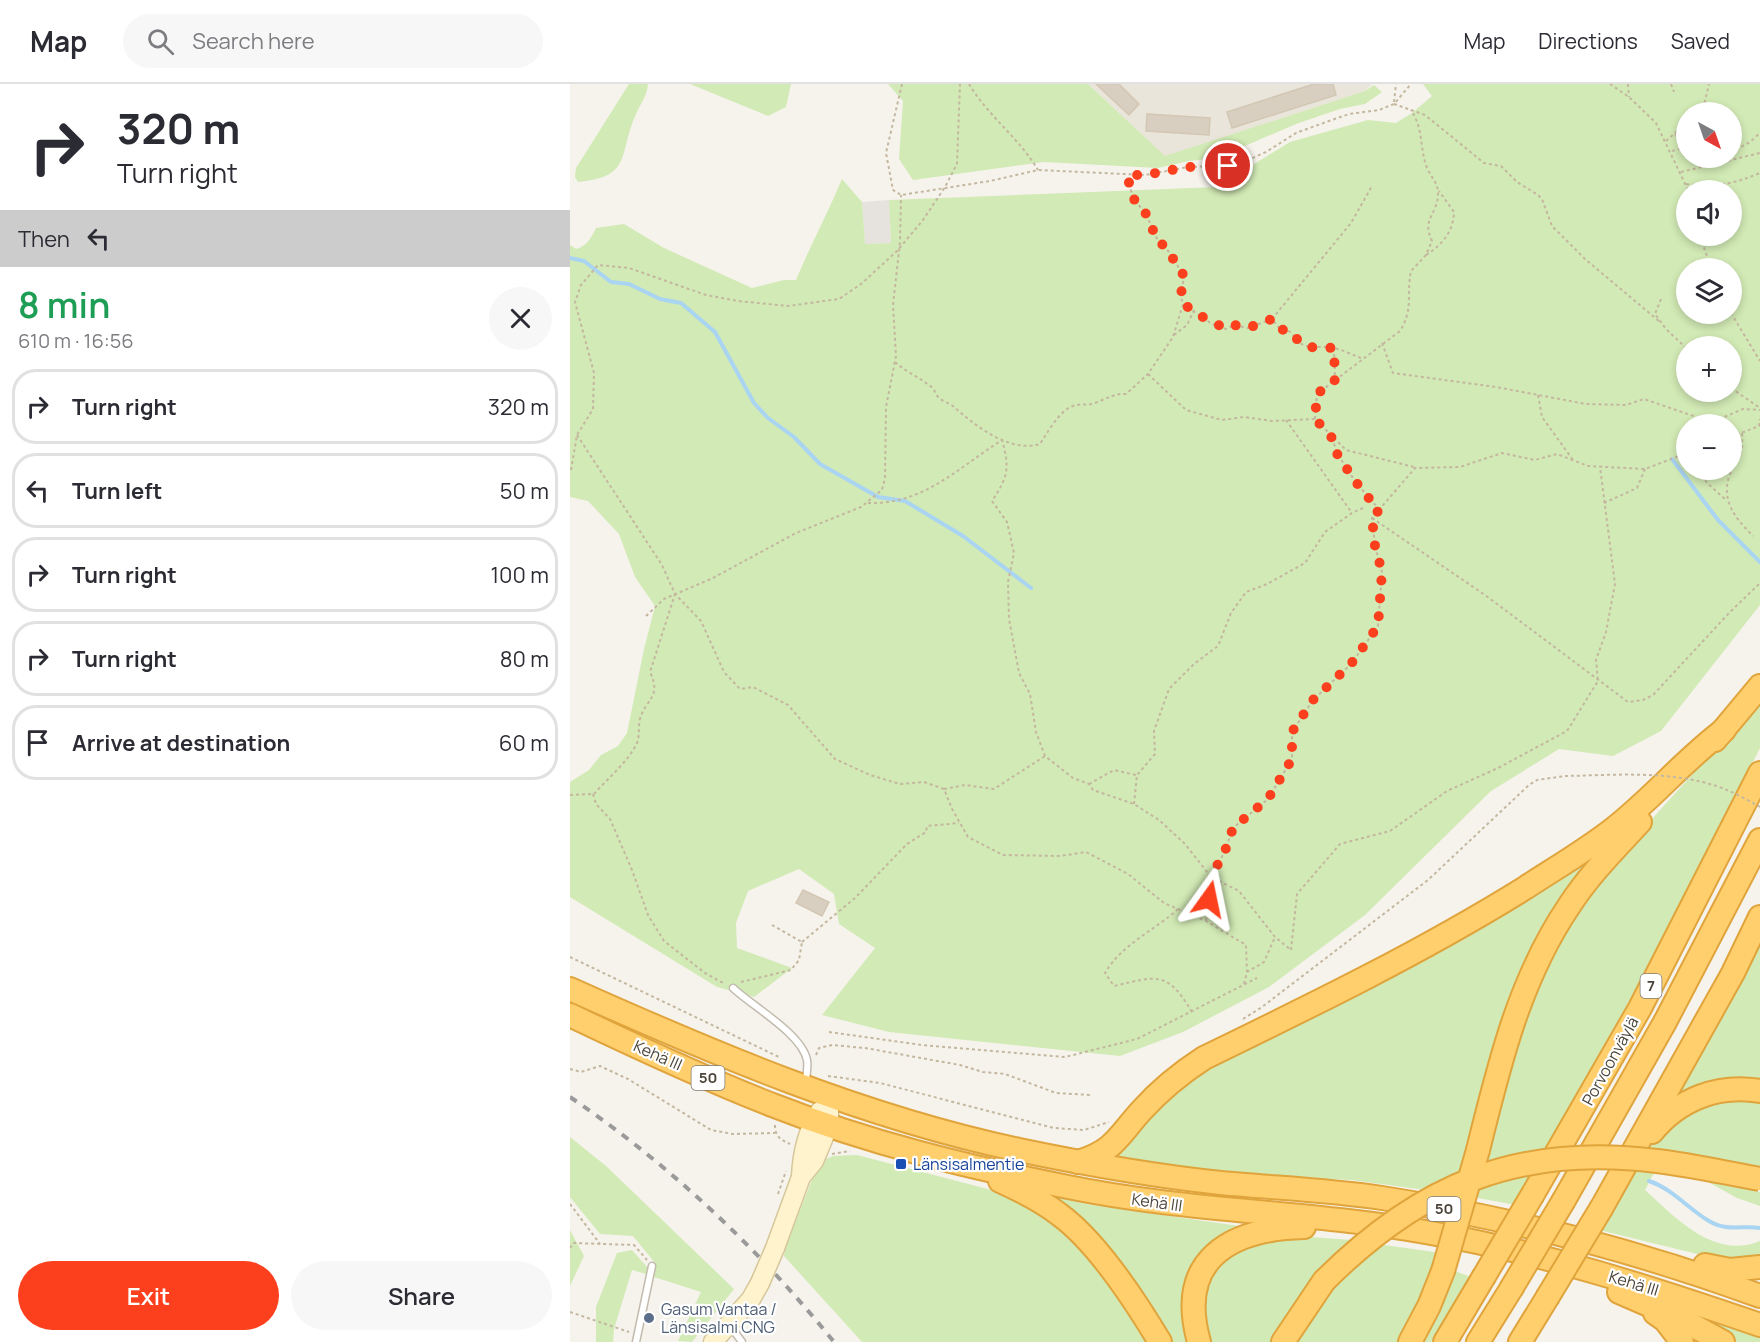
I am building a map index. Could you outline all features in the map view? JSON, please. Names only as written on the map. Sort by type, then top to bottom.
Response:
[{"type":"highway","points":[[1410,1342],[1429,1306],[1443,1271],[1478,1150],[1505,1044],[1523,993],[1551,936],[1585,883],[1724,730],[1760,686]]},
{"type":"highway","points":[[1078,1162],[1105,1152],[1161,1091],[1204,1058],[1407,956],[1501,903],[1581,852],[1638,808],[1698,750],[1724,730]]},
{"type":"highway","name":"Porvoonväylä","points":[[1445,1342],[1640,1008],[1760,772]]},
{"type":"highway","name":"Porvoonväylä","points":[[1478,1342],[1564,1200],[1665,1022],[1760,840]]},
{"type":"highway","points":[[1520,1342],[1602,1207],[1727,983],[1760,917]]},
{"type":"highway","name":"Kehä III","points":[[570,989],[693,1043],[806,1079],[829,1096],[896,1118],[981,1141],[1078,1162],[1219,1182],[1379,1197],[1497,1218],[1664,1263],[1760,1296]]},
{"type":"highway","name":"Kehä III","points":[[570,1016],[717,1081],[822,1122],[969,1166],[1156,1203],[1380,1225],[1431,1233],[1545,1257],[1681,1298],[1760,1325]]},
{"type":"highway","points":[[1622,1171],[1666,1115],[1695,1098],[1717,1090],[1741,1088],[1760,1091]]},
{"type":"highway","points":[[1283,1342],[1324,1281],[1378,1231],[1411,1208],[1453,1187],[1512,1166],[1567,1157],[1603,1157],[1657,1161],[1760,1179]]},
{"type":"highway","points":[[969,1166],[1061,1215],[1079,1232],[1120,1281],[1160,1342]]},
{"type":"highway","points":[[1199,1342],[1192,1306],[1193,1289],[1210,1259],[1223,1248],[1241,1238],[1281,1228],[1380,1225]]},
{"type":"highway","points":[[1545,1257],[1586,1279],[1637,1299],[1723,1342]]},
{"type":"highway","points":[[1664,1263],[1693,1262],[1730,1270],[1760,1267]]},
{"type":"highway","points":[[1525,1342],[1547,1298]]},
{"type":"highway","points":[[1637,1299],[1665,1320],[1682,1342]]},
{"type":"street","points":[[713,1342],[751,1299],[760,1283],[801,1178],[817,1153],[829,1096]]},
{"type":"street","points":[[801,1178],[802,1156],[822,1122]]},
{"type":"lane","points":[[730,987],[790,1034],[807,1058],[806,1079]]},
{"type":"lane","points":[[636,1342],[652,1266]]},
{"type":"lane","points":[[728,1324],[742,1342]]},
{"type":"path","points":[[902,84],[886,153],[892,190],[901,195],[990,181],[1038,170],[1145,175],[1188,167],[1237,165],[1266,152],[1296,133],[1349,114],[1378,110],[1394,104],[1411,84]]},
{"type":"path","points":[[571,470],[577,435],[593,409],[594,373],[575,302],[581,285],[598,265],[629,268],[706,295],[738,301],[788,306],[839,299],[861,284],[897,251],[923,220],[945,187],[957,164],[960,84]]},
{"type":"path","points":[[969,84],[989,114],[1027,152],[1038,170]]},
{"type":"path","points":[[1394,104],[1396,84]]},
{"type":"path","points":[[1610,84],[1629,97],[1656,123],[1684,180]]},
{"type":"path","points":[[1628,84],[1629,97]]},
{"type":"path","points":[[1671,84],[1674,92]]},
{"type":"path","points":[[1705,102],[1709,84]]},
{"type":"path","points":[[1394,104],[1425,115],[1484,163],[1501,166],[1517,182],[1538,195],[1552,226],[1585,259],[1676,338]]},
{"type":"path","points":[[1411,110],[1419,122],[1428,169],[1438,190],[1454,212],[1453,225],[1441,245],[1426,255],[1411,271],[1411,305],[1400,331],[1317,394],[1315,419],[1346,450],[1415,468],[1460,467],[1502,453],[1535,460],[1557,454],[1588,466],[1645,469],[1676,457]]},
{"type":"path","points":[[1666,141],[1675,133]]},
{"type":"path","points":[[1742,147],[1760,133]]},
{"type":"path","points":[[1671,151],[1676,149]]},
{"type":"path","points":[[1681,172],[1760,153]]},
{"type":"path","points":[[1742,180],[1760,173]]},
{"type":"path","points":[[895,362],[906,372],[932,387],[938,397],[953,406],[962,416],[1002,440],[1031,447],[1040,444],[1051,425],[1070,407],[1083,403],[1092,405],[1119,393],[1126,394],[1148,374],[1173,337],[1183,304],[1181,297],[1184,276],[1165,246],[1158,242],[1146,214],[1133,198],[1127,175]]},
{"type":"path","points":[[1183,304],[1212,324],[1226,328],[1234,325],[1248,328],[1272,319],[1351,223],[1371,186]]},
{"type":"path","points":[[1426,255],[1432,241],[1427,229],[1430,216],[1437,205],[1438,190]]},
{"type":"path","points":[[646,616],[664,598],[713,578],[796,533],[868,502],[884,485],[886,407],[895,362],[893,305],[897,251],[900,242],[901,195]]},
{"type":"path","points":[[1660,322],[1655,314],[1661,299]]},
{"type":"path","points":[[1173,337],[1188,325],[1194,310]]},
{"type":"path","points":[[1272,319],[1280,329],[1292,332],[1305,347],[1334,348],[1361,359]]},
{"type":"path","points":[[1738,324],[1760,361]]},
{"type":"path","points":[[1382,343],[1393,374],[1586,404],[1626,405],[1644,399],[1685,414]]},
{"type":"path","points":[[1334,348],[1335,380]]},
{"type":"path","points":[[1148,374],[1186,410],[1222,420],[1244,417],[1286,420],[1315,419]]},
{"type":"path","points":[[1538,395],[1542,417],[1573,460]]},
{"type":"path","points":[[1742,396],[1760,409]]},
{"type":"path","points":[[1731,414],[1743,409],[1760,409]]},
{"type":"path","points":[[1742,452],[1742,433],[1759,426],[1760,419]]},
{"type":"path","points":[[1286,420],[1352,513]]},
{"type":"path","points":[[577,435],[662,565],[675,594],[700,621],[724,672],[740,689],[753,687],[788,705],[835,759],[870,776],[900,784],[924,782],[944,789],[965,785],[994,789],[1045,756]]},
{"type":"path","points":[[1331,436],[1338,456],[1379,510]]},
{"type":"path","points":[[868,502],[892,503],[913,497],[936,486],[1002,440]]},
{"type":"path","points":[[1002,440],[1009,463],[1004,484],[992,501],[1007,522],[1014,553],[1008,582],[1010,619],[1019,673],[1030,694],[1036,732],[1045,756],[1073,778],[1089,784],[1094,790],[1134,804],[1159,820],[1185,844],[1211,877],[1239,891],[1275,937],[1291,950],[1297,894],[1341,844],[1390,831],[1447,791],[1498,768],[1567,731],[1598,679],[1596,660],[1606,632],[1615,584],[1599,466]]},
{"type":"path","points":[[1206,921],[1211,877],[1225,851],[1233,828],[1268,799],[1292,759],[1292,732],[1313,700],[1351,664],[1378,626],[1382,572],[1375,546],[1372,518],[1415,468]]},
{"type":"path","points":[[1604,503],[1637,488],[1645,469]]},
{"type":"path","points":[[1705,480],[1728,502]]},
{"type":"path","points":[[1728,480],[1728,502],[1733,516],[1753,536]]},
{"type":"path","points":[[1134,804],[1137,775],[1155,754],[1155,731],[1169,689],[1194,664],[1218,645],[1231,613],[1246,592],[1267,584],[1305,563],[1325,532],[1363,508]]},
{"type":"path","points":[[1372,518],[1485,595],[1628,702],[1643,700],[1653,694],[1760,583]]},
{"type":"path","points":[[570,795],[593,794],[627,757],[637,742],[640,718],[655,694],[654,681],[650,672],[675,594]]},
{"type":"path","points":[[1089,784],[1114,770],[1137,775]]},
{"type":"path","points":[[1236,1023],[1272,1000],[1428,880],[1537,780],[1565,776],[1636,775],[1689,780],[1722,788],[1760,807]]},
{"type":"path","points":[[944,789],[968,837],[1003,855],[1059,856],[1086,852],[1128,874],[1164,903],[1206,921],[1246,945],[1247,972],[1244,985]]},
{"type":"path","points":[[593,794],[596,804],[610,819],[648,915],[664,941],[705,974],[730,987],[791,970],[799,960],[802,942],[855,898],[907,844],[926,832],[927,826],[959,823]]},
{"type":"path","points":[[1179,909],[1162,924],[1113,958],[1105,973],[1114,986],[1159,978],[1170,982],[1182,995],[1192,1012]]},
{"type":"path","points":[[772,925],[802,942]]},
{"type":"path","points":[[1247,972],[1264,962],[1275,937]]},
{"type":"path","points":[[570,957],[787,1061]]},
{"type":"path","points":[[830,1032],[922,1045],[1065,1057],[1137,1039],[1257,978]]},
{"type":"path","points":[[695,1025],[698,1018]]},
{"type":"path","points":[[1091,1095],[1056,1093],[1005,1074],[832,1045],[819,1048],[806,1079],[843,1079],[880,1083],[1068,1130],[1084,1130],[1098,1126],[1109,1122],[1115,1115]]},
{"type":"path","points":[[570,1069],[581,1072],[600,1066],[628,1079],[711,1130],[733,1134],[775,1133]]},
{"type":"path","points":[[817,1153],[826,1156],[838,1151],[857,1152]]},
{"type":"path","points":[[570,1204],[600,1244]]},
{"type":"path","points":[[570,1248],[573,1243],[634,1245],[652,1266]]},
{"type":"path","points":[[570,1312],[638,1334]]},
{"type":"shaded area","points":[[1088,84],[1372,84],[1365,91],[1165,157]]},
{"type":"shaded area","points":[[889,200],[891,243],[865,244],[862,202]]},
{"type":"green space","points":[[629,84],[648,84],[621,161],[608,175],[578,182],[575,177],[576,168]]},
{"type":"green space","points":[[690,84],[791,84],[786,107],[768,116]]},
{"type":"green space","points":[[888,84],[1088,84],[1165,156],[1365,91],[1374,85],[1382,92],[1365,104],[1340,109],[1296,124],[1217,158],[1158,168],[1044,162],[913,180],[899,159],[903,101]]},
{"type":"green space","points":[[1423,84],[1760,84],[1760,605],[1661,731],[1613,756],[1559,749],[1491,791],[1365,915],[1269,987],[1183,1032],[1120,1056],[889,1032],[822,1015],[875,948],[839,924],[834,894],[799,869],[748,891],[736,923],[737,948],[792,968],[754,997],[717,987],[570,897],[570,782],[589,770],[601,755],[618,746],[627,733],[655,606],[635,577],[619,534],[588,501],[570,497],[570,245],[576,249],[583,246],[596,228],[624,224],[664,248],[752,288],[784,280],[796,280],[842,179],[862,202],[865,244],[891,243],[889,200],[1217,187],[1290,142],[1368,120],[1396,123],[1432,96]]},
{"type":"green space","points":[[1760,697],[1760,748],[1673,922],[1516,1205],[1472,1197],[1525,1005],[1551,947],[1594,883]]},
{"type":"green space","points":[[1612,840],[1583,874],[1463,1172],[1425,1190],[1352,1180],[1212,1174],[1115,1161],[1119,1151],[1183,1082]]},
{"type":"green space","points":[[1760,937],[1760,1085],[1674,1101]]},
{"type":"green space","points":[[1760,1098],[1760,1172],[1647,1151],[1668,1124],[1708,1099]]},
{"type":"green space","points":[[570,1137],[606,1166],[734,1289],[692,1342],[678,1341],[701,1292],[654,1277],[656,1264],[633,1236],[600,1234],[570,1197]]},
{"type":"green space","points":[[857,1155],[1007,1194],[1030,1205],[1075,1241],[1101,1272],[1149,1342],[862,1342],[784,1256],[785,1248],[819,1162],[833,1156]]},
{"type":"green space","points":[[1637,1170],[1654,1173],[1645,1190],[1683,1223],[1712,1241],[1727,1245],[1743,1245],[1760,1241],[1760,1259],[1730,1262],[1599,1230]]},
{"type":"green space","points":[[1701,1178],[1760,1192],[1760,1206],[1737,1198]]},
{"type":"green space","points":[[1036,1193],[1086,1204],[1253,1228],[1213,1249],[1192,1342],[1163,1342]]},
{"type":"green space","points":[[570,1230],[584,1256],[570,1286]]},
{"type":"green space","points":[[1297,1236],[1352,1240],[1273,1342],[1207,1342],[1200,1293],[1206,1278],[1231,1253],[1258,1241]]},
{"type":"green space","points":[[1377,1244],[1441,1253],[1400,1342],[1295,1342],[1332,1288]]},
{"type":"green space","points":[[632,1250],[648,1268],[646,1274],[632,1270],[614,1329],[613,1342],[596,1342],[596,1307],[617,1253]]},
{"type":"green space","points":[[1452,1270],[1471,1277],[1431,1342],[1418,1342]]},
{"type":"green space","points":[[1678,1308],[1760,1336],[1760,1342],[1732,1342]]},
{"type":"building","points":[[1096,84],[1119,84],[1139,104],[1129,115]]},
{"type":"building","points":[[1314,84],[1333,84],[1336,95],[1232,128],[1227,112]]},
{"type":"building","points":[[1147,114],[1210,118],[1209,135],[1146,131]]},
{"type":"building","points":[[803,890],[829,902],[822,916],[796,903]]},
{"type":"waterway","points":[[570,258],[584,261],[611,282],[629,284],[660,299],[681,303],[715,332],[754,403],[768,418],[794,437],[820,464],[878,497],[905,501],[963,536],[1031,588]]},
{"type":"waterway","points":[[1672,459],[1718,520],[1760,562]]},
{"type":"waterway","points":[[1649,1181],[1666,1189],[1701,1216],[1716,1224],[1729,1227],[1760,1228]]},
{"type":"railway","points":[[570,1097],[642,1150],[711,1210],[775,1274],[834,1342]]},
{"type":"place","name":"Länsisalmentie","points":[[901,1164]]},
{"type":"place","name":"Gasum Vantaa / Länsisalmi CNG","points":[[649,1318]]},
{"type":"route","points":[[1209,899],[1211,877],[1225,851],[1233,828],[1268,799],[1292,759],[1292,732],[1313,700],[1351,664],[1378,626],[1382,572],[1375,546],[1372,518],[1379,510],[1338,456],[1331,436],[1315,419],[1317,394],[1335,380],[1334,348],[1305,347],[1292,332],[1280,329],[1272,319],[1248,328],[1234,325],[1226,328],[1212,324],[1183,304],[1181,297],[1184,276],[1165,246],[1158,242],[1146,214],[1133,198],[1127,175],[1145,175],[1188,167],[1228,166]]}]
